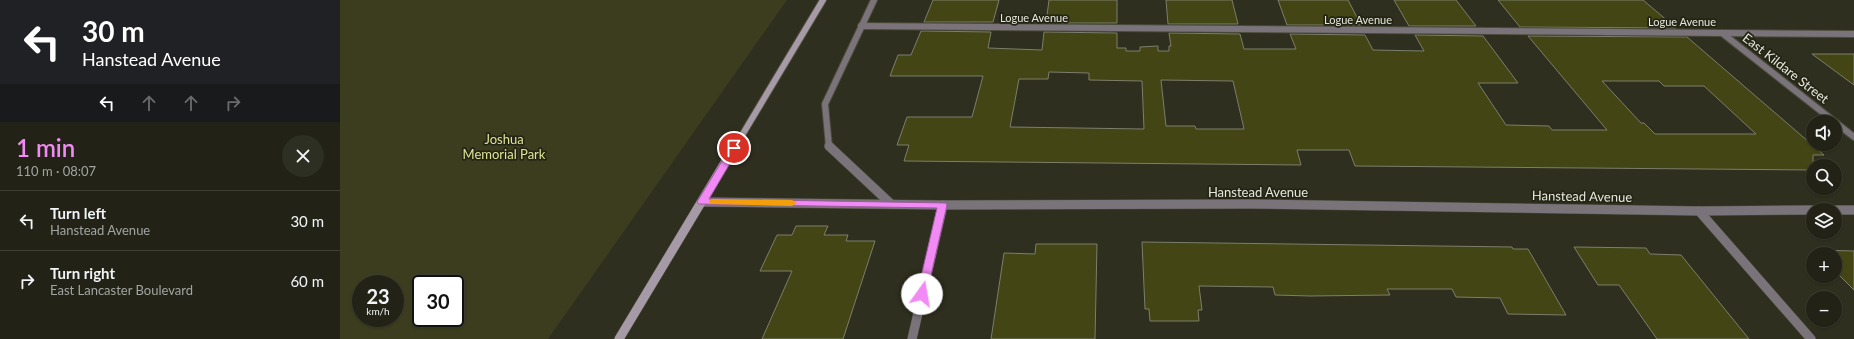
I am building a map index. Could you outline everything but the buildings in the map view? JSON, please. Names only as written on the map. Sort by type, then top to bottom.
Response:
[{"type":"main road","points":[[619,339],[823,0]]},
{"type":"street","points":[[874,0],[826,104],[829,146],[891,204]]},
{"type":"street","name":"Logue Avenue","points":[[861,26],[1854,34]]},
{"type":"street","name":"East Kildare Street","points":[[1722,33],[1826,115]]},
{"type":"street","name":"East Kildare Street","points":[[1842,128],[1854,137]]},
{"type":"street","name":"Hanstead Avenue","points":[[702,202],[943,205],[1251,204],[1699,211],[1806,210]]},
{"type":"street","points":[[912,339],[943,205]]},
{"type":"street","points":[[1842,210],[1854,210]]},
{"type":"street","points":[[1699,211],[1811,339]]},
{"type":"green space","name":"Joshua Memorial Park","points":[[340,0],[787,0],[548,339],[340,339]]},
{"type":"slow traffic","points":[[713,202],[792,203]]},
{"type":"route","points":[[734,148],[702,202],[943,205],[922,294]]}]
